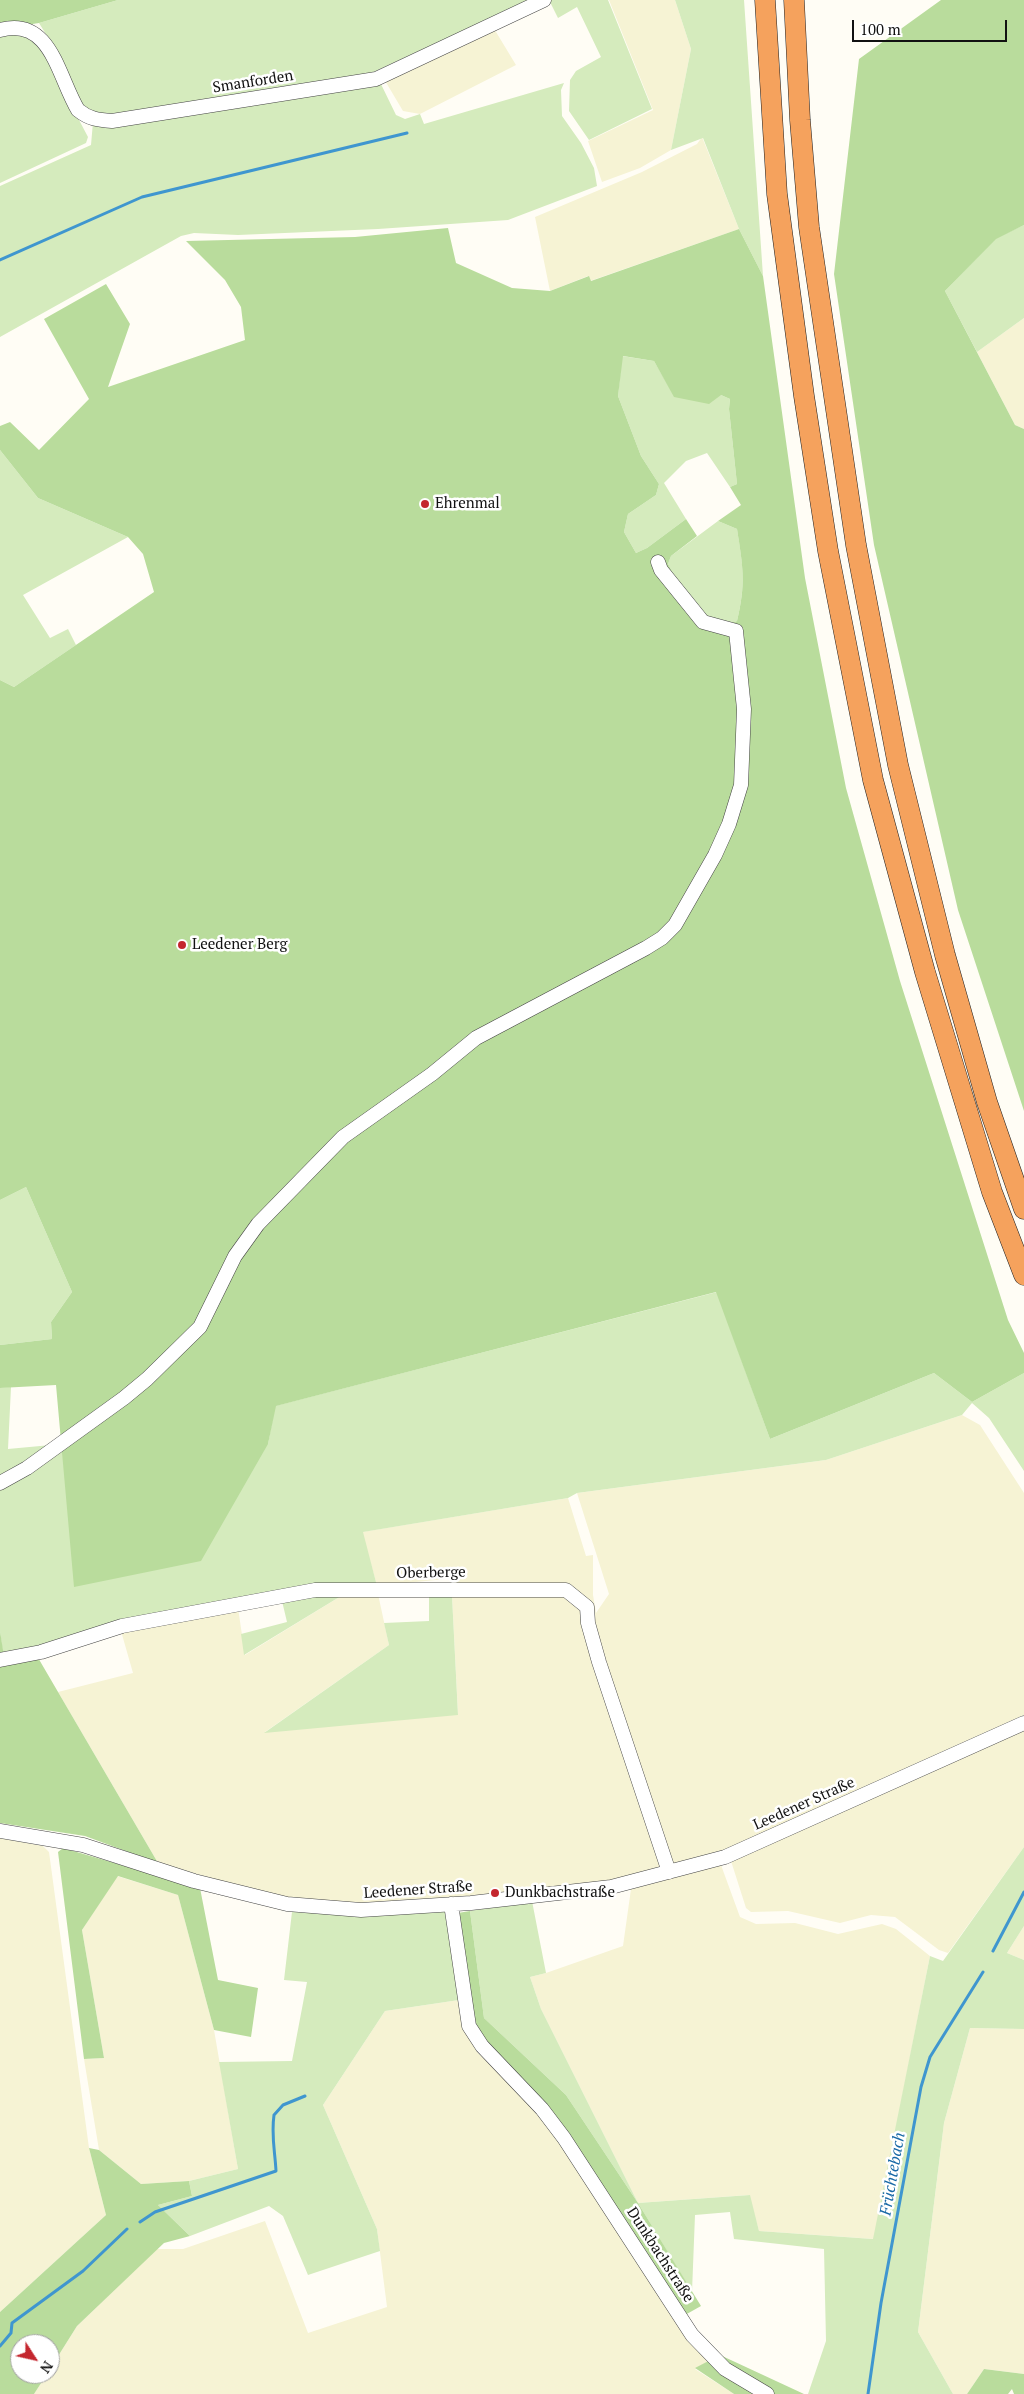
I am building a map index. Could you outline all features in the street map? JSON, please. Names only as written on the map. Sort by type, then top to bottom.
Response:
[{"type":"highway","points":[[765,0],[771,122],[777,194],[811,444],[828,551],[873,780],[925,972],[986,1174],[1024,1275]]},
{"type":"highway","points":[[794,0],[800,120],[809,227],[856,545],[898,765],[945,955],[984,1093],[1024,1210]]},
{"type":"street","name":"Smanforden","points":[[0,30],[19,27],[31,30],[41,37],[50,50],[78,110],[86,116],[97,120],[112,120],[376,79],[544,0]]},
{"type":"street","points":[[0,1483],[26,1468],[147,1379],[200,1327],[235,1256],[258,1224],[344,1137],[432,1074],[476,1038],[646,948],[662,938],[676,925],[715,855],[729,824],[741,785],[744,709],[736,631],[703,622],[660,570],[658,562]]},
{"type":"street","name":"Oberberge","points":[[0,1660],[41,1652],[122,1626],[316,1590],[566,1590],[587,1607],[588,1623],[599,1662],[669,1872]]},
{"type":"street","name":"Leedener Straße","points":[[0,1831],[83,1845],[194,1881],[288,1904],[361,1910],[451,1904],[610,1887],[725,1857],[1024,1723]]},
{"type":"street","name":"Dunkbachstraße","points":[[451,1904],[469,2026],[482,2046],[542,2109],[564,2138],[692,2335],[725,2369],[767,2394]]},
{"type":"shaded area","points":[[609,0],[675,0],[691,49],[671,150],[640,168],[602,182],[588,141],[653,110]]},
{"type":"shaded area","points":[[493,27],[516,65],[420,114],[403,111],[384,79]]},
{"type":"shaded area","points":[[702,137],[739,229],[590,281],[588,276],[550,291],[535,217],[642,172],[697,144]]},
{"type":"shaded area","points":[[1024,318],[1024,429],[1015,425],[977,352]]},
{"type":"shaded area","points":[[962,1415],[980,1425],[1024,1493],[1024,1715],[722,1851],[662,1869],[608,1882],[446,1902],[358,1905],[281,1898],[158,1863],[58,1692],[133,1673],[121,1631],[238,1608],[245,1655],[341,1596],[378,1594],[389,1645],[265,1732],[458,1714],[452,1596],[455,1578],[377,1586],[362,1532],[568,1498],[586,1556],[593,1555],[593,1595],[596,1613],[609,1594],[577,1493],[826,1460]]},
{"type":"shaded area","points":[[1024,1730],[1024,1847],[948,1953],[939,1950],[895,1917],[871,1915],[840,1923],[788,1911],[751,1912],[746,1908],[731,1861]]},
{"type":"shaded area","points":[[0,1838],[43,1846],[49,1852],[89,2148],[106,2215],[0,2312]]},
{"type":"shaded area","points":[[721,1865],[740,1917],[756,1924],[795,1923],[838,1934],[882,1924],[896,1929],[930,1956],[874,2239],[759,2231],[749,2195],[638,2203],[541,2009],[530,1977],[623,1946],[631,1889]]},
{"type":"shaded area","points":[[117,1876],[178,1895],[214,2030],[238,2169],[189,2181],[141,2184],[99,2150],[84,2059],[104,2058],[82,1930]]},
{"type":"shaded area","points":[[1024,1926],[1024,1960],[1007,1953]]},
{"type":"shaded area","points":[[459,2000],[466,2030],[477,2052],[537,2112],[709,2361],[695,2369],[734,2394],[34,2394],[40,2384],[60,2384],[60,2353],[77,2326],[157,2249],[183,2249],[265,2221],[308,2333],[387,2307],[377,2229],[323,2105],[385,2011]]},
{"type":"shaded area","points":[[970,2028],[1024,2029],[1024,2374],[984,2369],[967,2394],[953,2394],[918,2332],[944,2123]]},
{"type":"green space","points":[[0,0],[118,0],[39,23],[0,29]]},
{"type":"green space","points":[[118,0],[530,0],[369,74],[108,118],[81,107],[52,44],[39,23]]},
{"type":"green space","points":[[549,0],[608,0],[652,109],[589,140],[569,111],[570,80],[576,71],[601,57],[577,7],[558,18]]},
{"type":"green space","points":[[675,0],[744,0],[763,276],[739,229],[703,138],[671,150],[691,49]]},
{"type":"green space","points":[[941,0],[1024,0],[1024,225],[996,239],[945,291],[1015,425],[1024,429],[1024,1111],[958,910],[874,545],[834,274],[859,59]]},
{"type":"green space","points":[[12,30],[39,44],[88,137],[86,143],[0,183],[0,33]]},
{"type":"green space","points":[[379,80],[396,115],[405,119],[420,114],[424,124],[564,83],[561,90],[562,116],[581,143],[594,168],[597,186],[508,220],[378,229],[238,235],[194,233],[181,236],[0,337],[0,186],[91,145],[93,122]]},
{"type":"green space","points":[[1024,225],[1024,318],[977,352],[945,291],[996,238]]},
{"type":"green space","points":[[448,228],[456,263],[512,288],[550,291],[589,276],[591,281],[739,229],[763,276],[805,578],[846,788],[900,981],[1008,1320],[1024,1353],[1024,1373],[972,1402],[934,1373],[770,1439],[716,1292],[276,1406],[268,1444],[201,1561],[74,1587],[56,1385],[0,1388],[0,1345],[52,1339],[51,1322],[72,1292],[26,1187],[0,1200],[0,680],[14,687],[154,592],[143,554],[128,537],[38,498],[0,450],[0,426],[10,422],[39,450],[89,399],[44,319],[106,284],[130,324],[108,387],[245,340],[241,307],[225,280],[186,241],[355,237]],"holes":[[[623,356],[654,361],[674,397],[709,404],[721,395],[730,399],[729,409],[737,484],[730,487],[741,505],[718,521],[737,529],[743,575],[742,596],[737,621],[724,624],[713,623],[703,617],[686,597],[668,564],[671,556],[697,536],[686,519],[647,548],[636,553],[624,532],[628,514],[656,495],[659,484],[641,456],[618,396]]]},
{"type":"green space","points":[[622,356],[654,361],[675,397],[721,395],[730,399],[729,409],[737,484],[730,487],[707,453],[686,461],[664,483],[686,519],[647,548],[636,553],[624,532],[628,514],[656,495],[659,484],[641,456],[618,396]]},
{"type":"green space","points":[[0,450],[38,498],[128,537],[23,595],[50,638],[68,629],[76,645],[14,687],[0,680]]},
{"type":"green space","points":[[718,521],[737,529],[742,565],[743,585],[737,621],[724,624],[713,623],[694,608],[668,564],[671,556]]},
{"type":"green space","points":[[26,1187],[72,1292],[51,1322],[52,1339],[0,1345],[0,1200]]},
{"type":"green space","points":[[717,1292],[770,1439],[934,1373],[972,1402],[1024,1373],[1024,1471],[989,1418],[972,1403],[962,1415],[826,1460],[577,1493],[568,1498],[363,1532],[377,1586],[303,1586],[3,1654],[0,1631],[0,1489],[35,1471],[62,1449],[268,1444],[275,1406]]},
{"type":"green space","points":[[11,1387],[8,1449],[51,1445],[0,1479],[0,1388]]},
{"type":"green space","points":[[316,1595],[341,1596],[244,1655],[241,1634],[287,1622],[282,1601]]},
{"type":"green space","points":[[429,1595],[452,1596],[458,1715],[264,1733],[389,1645],[384,1623],[429,1621]]},
{"type":"green space","points":[[0,1631],[5,1663],[37,1656],[158,1863],[85,1836],[0,1823]]},
{"type":"green space","points":[[1024,1847],[1024,1926],[1007,1953],[1024,1960],[1024,2029],[970,2028],[944,2123],[918,2332],[953,2394],[808,2394],[826,2341],[824,2249],[734,2239],[730,2212],[695,2215],[692,2292],[638,2203],[750,2195],[759,2231],[873,2239],[930,1956],[943,1961]]},
{"type":"green space","points":[[63,1848],[200,1888],[218,1980],[258,1988],[251,2037],[214,2030],[178,1895],[118,1876],[82,1930],[104,2058],[84,2059],[58,1852]]},
{"type":"green space","points":[[532,1901],[546,1973],[530,1977],[541,2009],[638,2203],[566,2095],[484,2018],[470,1911]]},
{"type":"green space","points":[[470,1911],[484,2018],[566,2095],[638,2203],[701,2306],[685,2315],[598,2181],[485,2042],[475,2024],[458,1913]]},
{"type":"green space","points":[[292,1912],[354,1915],[445,1912],[459,2000],[385,2011],[323,2105],[377,2229],[380,2251],[308,2275],[283,2216],[269,2206],[190,2236],[158,2205],[192,2196],[189,2181],[238,2169],[219,2062],[292,2061],[307,1982],[284,1980]]},
{"type":"green space","points":[[89,2148],[99,2150],[141,2184],[189,2181],[192,2196],[158,2205],[190,2236],[164,2243],[77,2326],[60,2353],[60,2334],[10,2334],[10,2384],[40,2384],[34,2394],[0,2394],[0,2312],[106,2215]]},
{"type":"green space","points":[[720,2355],[804,2394],[734,2394],[695,2368]]},
{"type":"green space","points":[[984,2369],[1024,2374],[1024,2394],[1014,2394],[1012,2389],[1008,2394],[967,2394]]},
{"type":"waterway","points":[[0,260],[142,197],[407,133]]},
{"type":"waterway","name":"Früchtebach","points":[[993,1951],[1024,1892]]},
{"type":"waterway","name":"Früchtebach","points":[[868,2394],[881,2303],[921,2087],[930,2057],[983,1972]]},
{"type":"waterway","points":[[140,2222],[155,2212],[276,2171],[273,2137],[274,2115],[283,2105],[305,2096]]},
{"type":"waterway","points":[[0,2346],[11,2333],[12,2323],[83,2271],[127,2229]]},
{"type":"place","name":"Ehrenmal","points":[[425,504]]},
{"type":"place","name":"Leedener Berg","points":[[182,945]]},
{"type":"place","name":"Dunkbachstraße","points":[[495,1893]]}]
